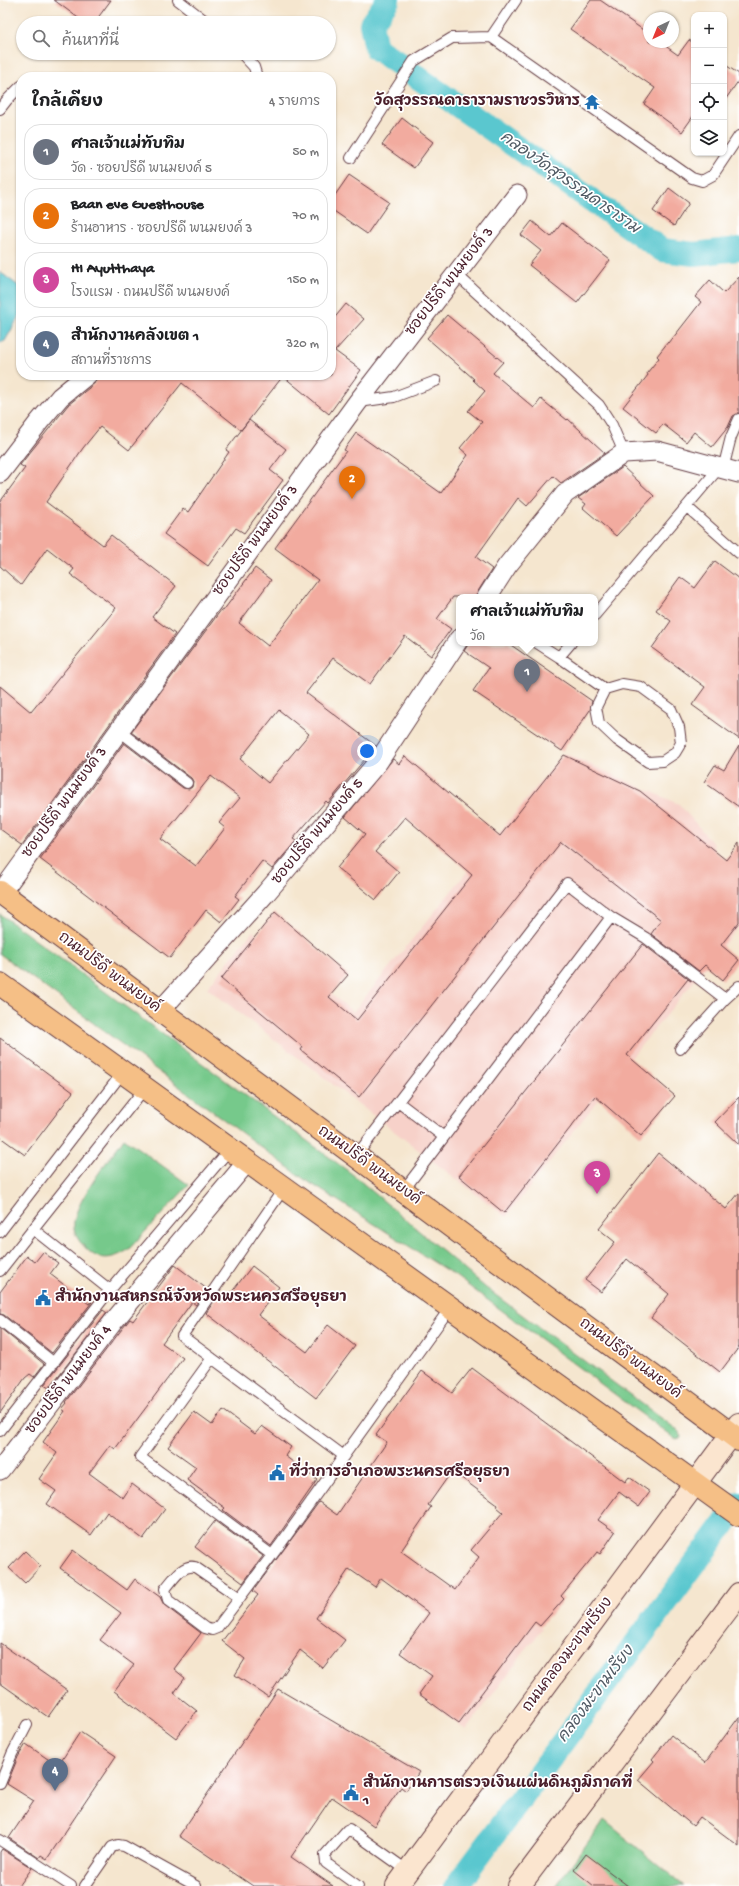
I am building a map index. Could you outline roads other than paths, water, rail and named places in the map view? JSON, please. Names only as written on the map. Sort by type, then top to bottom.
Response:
[{"type":"main road","name":"ถนนปรีดี พนมยงค์","points":[[0,893],[403,1191],[736,1432]]},
{"type":"main road","points":[[0,984],[739,1515]]},
{"type":"street","name":"ซอยปรีดี พนมยงค์ 3","points":[[0,893],[357,402],[517,195]]},
{"type":"street","points":[[0,473],[60,397],[81,380]]},
{"type":"street","points":[[489,594],[507,566],[565,494],[624,454],[657,451],[727,470]]},
{"type":"street","name":"ซอยปรีดี พนมยงค์ 5","points":[[160,1011],[266,893],[378,762],[456,644]]},
{"type":"street","name":"ซอยปรีดี พนมยงค์ 4","points":[[0,1470],[238,1155]]},
{"type":"street","name":"ถนนคลองมะขามเรียง","points":[[402,1878],[695,1483],[736,1432]]},
{"type":"street","points":[[519,1886],[739,1594]]},
{"type":"lane","points":[[178,0],[199,16]]},
{"type":"lane","points":[[491,38],[516,0]]},
{"type":"lane","points":[[351,158],[414,61],[452,38],[491,38],[692,178],[702,181],[713,175],[739,136]]},
{"type":"lane","points":[[248,60],[254,67],[256,72]]},
{"type":"lane","points":[[0,109],[6,100],[16,91]]},
{"type":"lane","points":[[456,274],[599,405],[612,425],[624,454]]},
{"type":"lane","points":[[357,402],[394,397],[436,381]]},
{"type":"lane","points":[[598,611],[687,506],[727,470],[731,437],[739,419]]},
{"type":"lane","points":[[687,506],[739,553]]},
{"type":"lane","points":[[542,646],[559,656],[605,689]]},
{"type":"lane","points":[[559,656],[568,646]]},
{"type":"lane","points":[[622,684],[641,687],[671,709],[679,727],[681,743],[675,753],[664,761],[648,762],[617,740],[599,723],[596,707],[605,689],[622,684]]},
{"type":"lane","points":[[118,730],[187,783]]},
{"type":"lane","points":[[356,1156],[567,883],[611,917],[646,938],[725,999]]},
{"type":"lane","points":[[403,1191],[611,917]]},
{"type":"lane","points":[[680,1050],[725,999],[739,986]]},
{"type":"lane","points":[[0,1232],[122,1072]]},
{"type":"lane","points":[[0,1271],[113,1131],[145,1088]]},
{"type":"lane","points":[[398,1102],[444,1137]]},
{"type":"lane","points":[[0,1431],[110,1290],[238,1155]]},
{"type":"lane","points":[[284,1188],[182,1336],[344,1456]]},
{"type":"lane","points":[[34,1229],[110,1290]]},
{"type":"lane","points":[[240,1598],[195,1567],[189,1566],[184,1568],[165,1589],[168,1600],[205,1628],[212,1630],[217,1628],[240,1598],[272,1555],[450,1308]]},
{"type":"lane","points":[[0,1320],[54,1363]]},
{"type":"lane","points":[[212,1358],[140,1457],[272,1555]]},
{"type":"lane","points":[[0,1784],[12,1754],[27,1725]]},
{"type":"lane","points":[[358,1886],[326,1863],[324,1859],[325,1855],[346,1830],[349,1829],[402,1878]]},
{"type":"lane","points":[[0,1840],[70,1886]]},
{"type":"lane","points":[[85,1886],[112,1847],[118,1845],[124,1846],[196,1886]]},
{"type":"water","points":[[0,272],[16,284],[16,322],[5,341],[0,343]]},
{"type":"waterway","name":"คลองวัดสุวรรณดาราราม","points":[[388,0],[371,24],[376,48],[405,68]]},
{"type":"waterway","name":"คลองวัดสุวรรณดาราราม","points":[[413,74],[662,250],[694,254],[739,249]]},
{"type":"waterway","name":"คลองมะขามเรียง","points":[[456,1886],[739,1504]]},
{"type":"place","name":"วัดสุวรรณดารารามราชวรวิหาร","points":[[592,102]]},
{"type":"place","name":"Baan eve Guesthouse","points":[[352,499]]},
{"type":"place","name":"ศาลเจ้าแม่ทับทิม","points":[[527,692]]},
{"type":"place","name":"HI Ayutthaya","points":[[597,1194]]},
{"type":"place","name":"สํานักงานสหกรณ์จังหวัดพระนครศรีอยุธยา","points":[[43,1298]]},
{"type":"place","name":"ที่ว่าการอำเภอพระนครศรีอยุธยา","points":[[277,1473]]},
{"type":"place","name":"สำนักงานคลังเขต 1","points":[[55,1791]]},
{"type":"place","name":"สำนักงานการตรวจเงินแผ่นดินภูมิภาคที่ 1","points":[[351,1793]]}]
